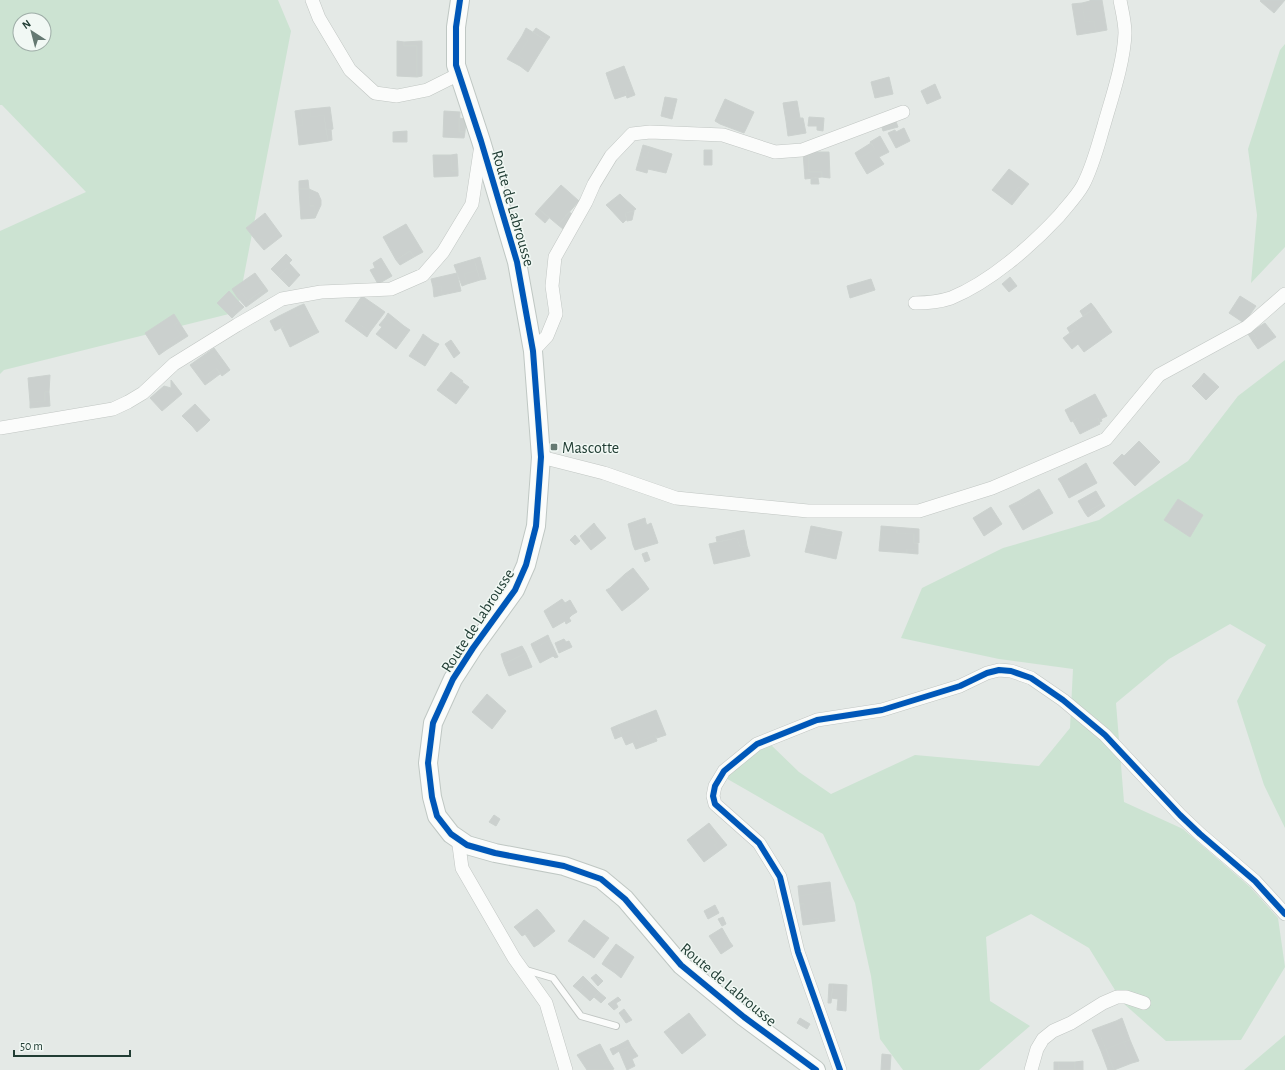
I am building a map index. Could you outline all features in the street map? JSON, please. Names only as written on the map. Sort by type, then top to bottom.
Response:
[{"type":"street","points":[[312,0],[319,18],[350,70],[375,93],[397,96],[427,90],[459,74]]},
{"type":"street","name":"Route de Labrousse","points":[[460,0],[456,27],[456,65],[481,141],[517,262],[533,351],[541,457],[536,526],[526,566],[515,590],[473,648],[453,679],[433,722],[428,763],[432,797],[437,816],[451,834],[467,845],[495,853],[564,866],[601,878],[625,899],[681,965],[744,1017],[816,1070]]},
{"type":"street","points":[[915,303],[934,302],[950,298],[969,290],[1004,266],[1045,230],[1066,207],[1082,186],[1092,162],[1109,106],[1124,48],[1125,31],[1120,0]]},
{"type":"street","points":[[533,351],[547,336],[556,314],[552,286],[555,257],[604,167],[611,156],[632,134],[650,132],[723,135],[775,152],[782,152],[802,150],[903,112]]},
{"type":"street","points":[[0,428],[113,408],[128,402],[143,393],[174,364],[282,299],[321,292],[391,289],[423,275],[443,252],[472,204],[481,141]]},
{"type":"street","points":[[541,457],[604,473],[676,498],[808,511],[919,511],[992,488],[1106,439],[1159,375],[1247,327],[1285,294]]},
{"type":"street","points":[[840,1070],[798,952],[780,877],[759,843],[715,804],[713,796],[715,786],[724,770],[757,744],[817,720],[882,710],[960,686],[987,673],[999,670],[1012,671],[1031,678],[1063,700],[1105,735],[1180,815],[1255,881],[1285,914]]},
{"type":"street","points":[[458,838],[462,868],[514,958],[546,1003],[566,1070]]},
{"type":"street","points":[[1031,1070],[1037,1049],[1043,1040],[1053,1030],[1071,1023],[1117,996],[1126,997],[1144,1003]]},
{"type":"lane","points":[[522,969],[553,978],[581,1016],[616,1026]]},
{"type":"green space","points":[[0,0],[278,0],[291,31],[237,312],[4,370],[0,374],[0,231],[86,192],[2,105],[0,105]]},
{"type":"green space","points":[[1285,44],[1285,247],[1251,283],[1257,215],[1248,149],[1280,50]]},
{"type":"green space","points":[[1285,360],[1285,828],[1264,785],[1237,701],[1266,645],[1230,624],[1169,659],[1116,703],[1124,802],[1183,829],[1250,887],[1278,918],[1285,967],[1241,1040],[1166,1041],[1123,1003],[1089,948],[1031,914],[986,937],[990,1001],[1030,1026],[979,1070],[903,1070],[880,1039],[871,976],[855,903],[823,834],[724,777],[769,743],[799,772],[831,794],[915,755],[1039,766],[1070,728],[1073,669],[999,659],[901,638],[922,588],[1003,548],[1099,520],[1188,461],[1238,396]]},
{"type":"green space","points":[[1285,1035],[1285,1070],[1244,1070]]},
{"type":"building","points":[[1090,0],[1102,0],[1107,30],[1096,32],[1094,21],[1085,22],[1082,3]]},
{"type":"building","points":[[1285,0],[1274,13],[1260,1]]},
{"type":"building","points":[[1082,3],[1085,22],[1094,21],[1096,32],[1077,35],[1072,4]]},
{"type":"building","points":[[526,28],[547,41],[528,72],[520,66],[524,60],[518,56],[528,40],[522,36]]},
{"type":"building","points":[[536,28],[550,37],[547,41],[533,32]]},
{"type":"building","points":[[522,36],[528,40],[518,56],[524,60],[520,66],[507,59]]},
{"type":"building","points":[[397,41],[404,42],[404,46],[417,46],[417,77],[397,76]]},
{"type":"building","points":[[422,41],[422,76],[417,77],[417,46],[404,46],[404,42]]},
{"type":"building","points":[[624,66],[635,95],[627,98],[625,90],[613,94],[606,73]]},
{"type":"building","points":[[889,77],[893,94],[875,98],[871,82]]},
{"type":"building","points":[[935,84],[941,98],[927,104],[921,91]]},
{"type":"building","points":[[625,90],[627,95],[615,99],[613,94]]},
{"type":"building","points":[[665,97],[677,99],[672,119],[661,116]]},
{"type":"building","points":[[725,99],[754,112],[746,129],[723,119],[720,124],[715,121]]},
{"type":"building","points":[[797,101],[800,118],[786,121],[783,103]]},
{"type":"building","points":[[330,107],[333,129],[326,130],[324,115],[311,117],[310,109]]},
{"type":"building","points":[[310,109],[311,117],[324,115],[328,141],[299,145],[297,126],[303,125],[301,110]]},
{"type":"building","points":[[301,110],[303,125],[297,126],[295,111]]},
{"type":"building","points":[[444,111],[460,112],[459,132],[465,132],[464,138],[443,137]]},
{"type":"building","points":[[809,117],[824,118],[823,131],[817,130],[817,126],[808,126]]},
{"type":"building","points":[[459,118],[466,119],[465,132],[459,132]]},
{"type":"building","points":[[803,118],[806,133],[788,136],[786,121]]},
{"type":"building","points":[[723,119],[746,129],[744,133],[720,124]]},
{"type":"building","points":[[895,119],[898,127],[883,131],[881,123]]},
{"type":"building","points":[[904,128],[910,141],[896,148],[888,133],[895,130],[896,132]]},
{"type":"building","points":[[331,129],[332,140],[328,141],[326,130]]},
{"type":"building","points":[[407,131],[407,142],[393,142],[393,132]]},
{"type":"building","points":[[880,136],[889,152],[879,157],[884,164],[867,174],[858,159],[875,149],[870,142]]},
{"type":"building","points":[[871,143],[875,149],[858,159],[855,153]]},
{"type":"building","points":[[643,145],[650,147],[647,158],[640,156]]},
{"type":"building","points":[[650,147],[672,154],[666,173],[648,169],[647,173],[636,170],[640,156],[647,158]]},
{"type":"building","points":[[704,150],[712,150],[712,165],[704,165]]},
{"type":"building","points":[[803,152],[809,152],[809,172],[822,172],[822,177],[805,179]]},
{"type":"building","points":[[809,152],[829,152],[830,178],[822,177],[822,172],[809,172]]},
{"type":"building","points":[[457,154],[458,171],[452,171],[451,155]]},
{"type":"building","points":[[433,155],[451,155],[452,171],[458,171],[458,176],[434,177]]},
{"type":"building","points":[[1009,169],[1029,184],[1023,191],[1019,187],[1010,198],[1004,193],[1000,196],[992,190]]},
{"type":"building","points":[[811,178],[818,178],[819,184],[811,184]]},
{"type":"building","points":[[308,180],[309,189],[299,189],[299,181]]},
{"type":"building","points":[[561,185],[579,201],[558,225],[539,209]]},
{"type":"building","points":[[1019,187],[1023,191],[1012,205],[1000,196],[1004,193],[1010,198]]},
{"type":"building","points":[[299,189],[309,189],[310,206],[314,206],[315,218],[301,219]]},
{"type":"building","points":[[309,189],[318,193],[321,200],[321,205],[315,218],[314,206],[310,206]]},
{"type":"building","points":[[620,194],[624,198],[610,209],[606,205]]},
{"type":"building","points":[[624,198],[636,209],[625,213],[627,219],[623,223],[610,209]]},
{"type":"building","points":[[539,209],[549,218],[545,223],[535,214]]},
{"type":"building","points":[[634,211],[632,220],[627,221],[625,213]]},
{"type":"building","points":[[569,212],[574,215],[563,229],[558,225]]},
{"type":"building","points":[[265,213],[279,232],[265,244],[262,239],[257,242],[246,228]]},
{"type":"building","points":[[406,224],[423,252],[414,257],[410,251],[396,260],[383,237]]},
{"type":"building","points":[[279,232],[282,236],[264,250],[257,242],[262,239],[265,244]]},
{"type":"building","points":[[410,251],[414,257],[400,265],[396,260]]},
{"type":"building","points":[[286,254],[292,260],[289,263],[300,275],[289,287],[271,269]],"holes":[[[287,268],[296,276],[287,284],[279,276]]]},
{"type":"building","points":[[480,257],[486,279],[480,280],[474,259]]},
{"type":"building","points":[[381,258],[392,276],[378,284],[370,270],[375,268],[373,263]]},
{"type":"building","points":[[474,259],[477,270],[464,274],[467,284],[462,286],[454,265]]},
{"type":"building","points":[[287,268],[296,276],[287,284],[279,276]]},
{"type":"building","points":[[477,270],[480,280],[467,284],[464,274]]},
{"type":"building","points":[[255,273],[266,288],[248,301],[242,293],[237,297],[232,289]]},
{"type":"building","points":[[457,273],[461,291],[442,295],[441,286],[433,287],[431,279]]},
{"type":"building","points":[[1010,277],[1017,286],[1009,292],[1002,284]]},
{"type":"building","points":[[871,279],[875,290],[850,298],[847,286]]},
{"type":"building","points":[[441,286],[442,295],[434,297],[433,287]]},
{"type":"building","points":[[266,288],[268,291],[246,307],[237,297],[242,293],[248,301]]},
{"type":"building","points":[[229,291],[240,303],[232,310],[236,314],[232,318],[217,303]]},
{"type":"building","points":[[362,296],[378,307],[375,311],[363,302],[359,307],[356,305]]},
{"type":"building","points":[[1240,296],[1256,306],[1244,323],[1229,313]]},
{"type":"building","points":[[363,302],[375,311],[378,307],[385,312],[370,332],[355,321],[352,326],[345,321],[356,305],[359,307]]},
{"type":"building","points":[[240,303],[244,307],[236,314],[232,310]]},
{"type":"building","points":[[1091,303],[1095,308],[1083,316],[1080,311]]},
{"type":"building","points":[[304,304],[317,329],[292,342],[279,316],[293,309],[297,316],[303,313],[299,306]]},
{"type":"building","points":[[299,306],[303,313],[297,316],[293,309]]},
{"type":"building","points":[[1095,308],[1112,332],[1084,352],[1078,344],[1072,349],[1063,338],[1078,327],[1074,323]]},
{"type":"building","points":[[388,313],[404,326],[401,330],[385,318]]},
{"type":"building","points":[[174,314],[179,322],[174,325],[181,335],[163,346],[166,350],[159,355],[145,333]]},
{"type":"building","points":[[279,316],[284,326],[275,331],[270,321]]},
{"type":"building","points":[[385,318],[401,330],[404,326],[410,330],[396,349],[376,334],[382,327],[379,325]]},
{"type":"building","points":[[355,321],[370,332],[367,337],[352,326]]},
{"type":"building","points":[[179,322],[188,336],[166,350],[163,346],[181,335],[174,325]]},
{"type":"building","points":[[1074,323],[1078,327],[1070,333],[1067,328]]},
{"type":"building","points":[[1265,323],[1276,337],[1258,349],[1253,342],[1257,338],[1252,331]]},
{"type":"building","points":[[284,326],[292,342],[317,329],[319,332],[290,347],[281,328]]},
{"type":"building","points":[[1252,331],[1257,338],[1253,342],[1248,334]]},
{"type":"building","points":[[423,334],[434,342],[432,346],[421,338]]},
{"type":"building","points":[[421,338],[432,346],[434,342],[439,344],[425,366],[409,356]]},
{"type":"building","points":[[451,340],[460,353],[454,358],[445,344]]},
{"type":"building","points":[[214,348],[225,363],[221,365],[213,354],[200,364],[197,360]]},
{"type":"building","points":[[213,354],[221,365],[225,363],[230,370],[222,376],[216,368],[208,374],[212,380],[205,385],[190,365],[197,360],[200,364]]},
{"type":"building","points":[[216,368],[220,374],[212,380],[208,374]]},
{"type":"building","points":[[451,372],[463,381],[460,385],[448,376]]},
{"type":"building","points":[[1204,373],[1219,387],[1206,400],[1195,389],[1203,381],[1200,378]]},
{"type":"building","points":[[50,375],[49,392],[45,392],[45,401],[30,402],[28,378]]},
{"type":"building","points":[[448,376],[460,385],[462,382],[469,387],[456,404],[437,390]]},
{"type":"building","points":[[1200,378],[1203,381],[1195,389],[1192,386]]},
{"type":"building","points":[[171,380],[178,389],[171,395],[164,386],[171,388]]},
{"type":"building","points":[[164,386],[171,395],[178,389],[182,394],[162,411],[150,398]]},
{"type":"building","points":[[45,392],[49,392],[50,406],[30,408],[30,402],[45,401]]},
{"type":"building","points":[[1095,394],[1107,416],[1101,419],[1102,421],[1100,422],[1098,418],[1083,426],[1078,418],[1071,422],[1065,410]]},
{"type":"building","points":[[195,404],[210,420],[206,424],[202,419],[193,427],[182,416]]},
{"type":"building","points":[[1078,418],[1083,426],[1098,418],[1100,424],[1080,434],[1073,421]]},
{"type":"building","points":[[202,419],[206,424],[197,432],[193,427]]},
{"type":"building","points":[[1139,441],[1160,462],[1135,486],[1113,463],[1122,454],[1124,456]]},
{"type":"building","points":[[1086,463],[1097,483],[1069,498],[1061,483],[1080,472],[1078,468]]},
{"type":"building","points":[[1078,468],[1080,472],[1061,483],[1058,479]]},
{"type":"building","points":[[1039,489],[1049,506],[1044,509],[1037,497],[1022,506],[1019,501]]},
{"type":"building","points":[[1096,491],[1103,503],[1085,513],[1078,501]]},
{"type":"building","points":[[1037,497],[1044,509],[1049,506],[1053,513],[1023,530],[1009,506],[1019,501],[1022,506]]},
{"type":"building","points":[[1178,499],[1203,515],[1190,537],[1164,520]]},
{"type":"building","points":[[1103,503],[1105,506],[1088,517],[1085,513]]},
{"type":"building","points":[[991,507],[1002,524],[984,536],[973,518]]},
{"type":"building","points":[[645,518],[646,523],[633,528],[637,544],[633,545],[628,524]]},
{"type":"building","points":[[594,523],[596,526],[589,532],[591,534],[583,540],[580,536]]},
{"type":"building","points":[[646,523],[647,525],[651,523],[658,543],[635,550],[633,545],[637,544],[633,528]]},
{"type":"building","points":[[596,526],[606,538],[591,550],[583,540],[591,534],[589,532]]},
{"type":"building","points":[[811,526],[831,530],[830,536],[816,533],[813,545],[807,544]]},
{"type":"building","points":[[881,526],[919,529],[919,543],[914,543],[914,534],[897,533],[897,530],[881,529]]},
{"type":"building","points":[[881,529],[897,530],[897,533],[914,534],[914,543],[918,544],[918,550],[907,549],[907,553],[879,551]]},
{"type":"building","points":[[744,530],[747,546],[740,547],[737,538],[717,542],[716,537]]},
{"type":"building","points":[[831,530],[842,532],[836,559],[805,552],[807,544],[813,545],[816,533],[830,536]]},
{"type":"building","points":[[575,535],[580,541],[575,545],[570,540]]},
{"type":"building","points":[[737,538],[740,547],[747,546],[750,556],[714,564],[709,544]]},
{"type":"building","points":[[907,549],[918,550],[918,554],[907,553]]},
{"type":"building","points":[[647,552],[650,560],[645,562],[642,554]]},
{"type":"building","points":[[633,568],[644,582],[629,594],[635,601],[622,611],[606,590],[610,588],[614,591],[630,579],[625,574]]},
{"type":"building","points":[[625,574],[630,579],[614,591],[610,588]]},
{"type":"building","points":[[644,582],[649,589],[635,601],[629,594]]},
{"type":"building","points":[[562,599],[565,603],[546,615],[544,611]]},
{"type":"building","points":[[570,600],[577,612],[572,615],[565,603]]},
{"type":"building","points":[[565,603],[572,615],[569,618],[571,621],[566,624],[565,621],[553,628],[546,615]]},
{"type":"building","points":[[548,635],[550,640],[533,649],[531,644]]},
{"type":"building","points":[[564,639],[566,642],[569,641],[572,647],[559,653],[555,643]]},
{"type":"building","points":[[550,640],[558,657],[555,658],[553,656],[540,663],[533,649]]},
{"type":"building","points":[[522,646],[526,653],[504,664],[501,654]]},
{"type":"building","points":[[526,653],[532,667],[509,676],[504,664]]},
{"type":"building","points":[[487,694],[506,711],[492,729],[472,712]]},
{"type":"building","points":[[656,710],[666,735],[657,738],[655,735],[640,741],[635,729],[621,734],[618,725]]},
{"type":"building","points":[[618,725],[622,736],[615,739],[611,728]]},
{"type":"building","points":[[635,729],[640,741],[655,735],[657,741],[636,749],[633,742],[626,745],[621,734]]},
{"type":"building","points":[[494,815],[500,819],[496,826],[489,822]]},
{"type":"building","points":[[709,823],[713,828],[708,832],[717,843],[714,845],[719,851],[704,862],[687,840]]},
{"type":"building","points":[[713,828],[727,845],[719,851],[714,845],[717,843],[708,832]]},
{"type":"building","points":[[830,882],[831,891],[799,896],[798,886]]},
{"type":"building","points":[[831,891],[835,921],[819,923],[818,918],[807,920],[804,904],[800,904],[799,896]]},
{"type":"building","points":[[800,904],[804,904],[807,920],[818,918],[819,923],[803,925]]},
{"type":"building","points":[[715,905],[719,913],[708,919],[704,911]]},
{"type":"building","points":[[537,909],[540,912],[517,930],[514,927]]},
{"type":"building","points":[[540,912],[555,931],[539,944],[529,932],[522,936],[517,930]]},
{"type":"building","points":[[723,917],[726,924],[722,926],[718,919]]},
{"type":"building","points":[[584,920],[609,938],[594,958],[587,953],[590,948],[578,939],[584,932],[578,928]]},
{"type":"building","points":[[578,928],[584,932],[578,939],[590,948],[587,953],[568,941]]},
{"type":"building","points":[[722,928],[730,942],[724,946],[727,950],[721,954],[709,936]]},
{"type":"building","points":[[529,932],[539,944],[534,947],[525,934]]},
{"type":"building","points":[[730,942],[733,946],[727,950],[724,946]]},
{"type":"building","points":[[616,944],[634,957],[621,978],[615,973],[618,969],[605,959]]},
{"type":"building","points":[[605,959],[618,969],[615,973],[602,964]]},
{"type":"building","points":[[596,974],[603,981],[598,986],[591,978]]},
{"type":"building","points":[[583,976],[599,992],[590,1001],[579,991],[583,987],[577,982]]},
{"type":"building","points":[[577,982],[583,987],[579,991],[573,986]]},
{"type":"building","points":[[829,984],[833,984],[831,1003],[828,1003]]},
{"type":"building","points":[[833,984],[847,985],[846,1011],[837,1010],[838,999],[831,998]]},
{"type":"building","points":[[599,992],[606,998],[601,1003],[594,997]]},
{"type":"building","points":[[618,997],[621,1000],[616,1003],[618,1007],[614,1010],[608,1004]]},
{"type":"building","points":[[624,1009],[632,1020],[626,1023],[619,1013]]},
{"type":"building","points":[[689,1013],[706,1035],[701,1039],[684,1017]]},
{"type":"building","points":[[684,1017],[701,1039],[682,1054],[664,1032]]},
{"type":"building","points":[[800,1018],[810,1024],[807,1029],[797,1023]]},
{"type":"building","points":[[1122,1018],[1130,1040],[1124,1042],[1116,1021]]},
{"type":"building","points":[[1116,1021],[1124,1042],[1106,1049],[1097,1028]]},
{"type":"building","points":[[1097,1028],[1106,1049],[1101,1051],[1092,1030]]},
{"type":"building","points":[[628,1040],[631,1046],[619,1051],[617,1046]]},
{"type":"building","points":[[1130,1040],[1139,1061],[1132,1063],[1124,1042]]},
{"type":"building","points":[[1124,1042],[1132,1063],[1114,1070],[1106,1049]]},
{"type":"building","points":[[600,1044],[609,1061],[604,1064],[597,1052],[591,1056],[587,1050]]},
{"type":"building","points":[[617,1046],[619,1051],[613,1055],[610,1049]]},
{"type":"building","points":[[631,1046],[638,1056],[632,1059],[626,1048]]},
{"type":"building","points":[[626,1048],[632,1059],[624,1063],[619,1051]]},
{"type":"building","points":[[1106,1049],[1114,1070],[1108,1070],[1101,1051]]},
{"type":"building","points":[[587,1050],[591,1056],[597,1052],[604,1064],[609,1061],[614,1069],[587,1070],[577,1055]]},
{"type":"building","points":[[882,1054],[891,1055],[890,1070],[881,1070]]},
{"type":"building","points":[[632,1059],[635,1066],[627,1070],[624,1063]]},
{"type":"building","points":[[1083,1061],[1083,1070],[1075,1070],[1075,1062]]},
{"type":"building","points":[[1054,1062],[1059,1062],[1059,1070],[1054,1070]]},
{"type":"building","points":[[1059,1062],[1075,1062],[1075,1070],[1059,1070]]},
{"type":"cycle path","points":[[460,0],[456,27],[456,65],[481,141],[517,262],[533,351],[541,457],[536,526],[526,565],[515,590],[473,648],[453,679],[433,723],[428,763],[432,797],[437,816],[451,834],[467,845],[495,853],[564,866],[601,879],[625,899],[681,965],[744,1017],[816,1070]]},
{"type":"cycle path","points":[[840,1070],[798,952],[780,877],[759,843],[715,804],[713,796],[715,786],[724,771],[757,744],[817,720],[882,710],[960,686],[987,673],[999,670],[1011,671],[1031,678],[1063,700],[1105,735],[1180,815],[1255,881],[1285,914]]},
{"type":"place","name":"Mascotte","points":[[554,447]]}]
